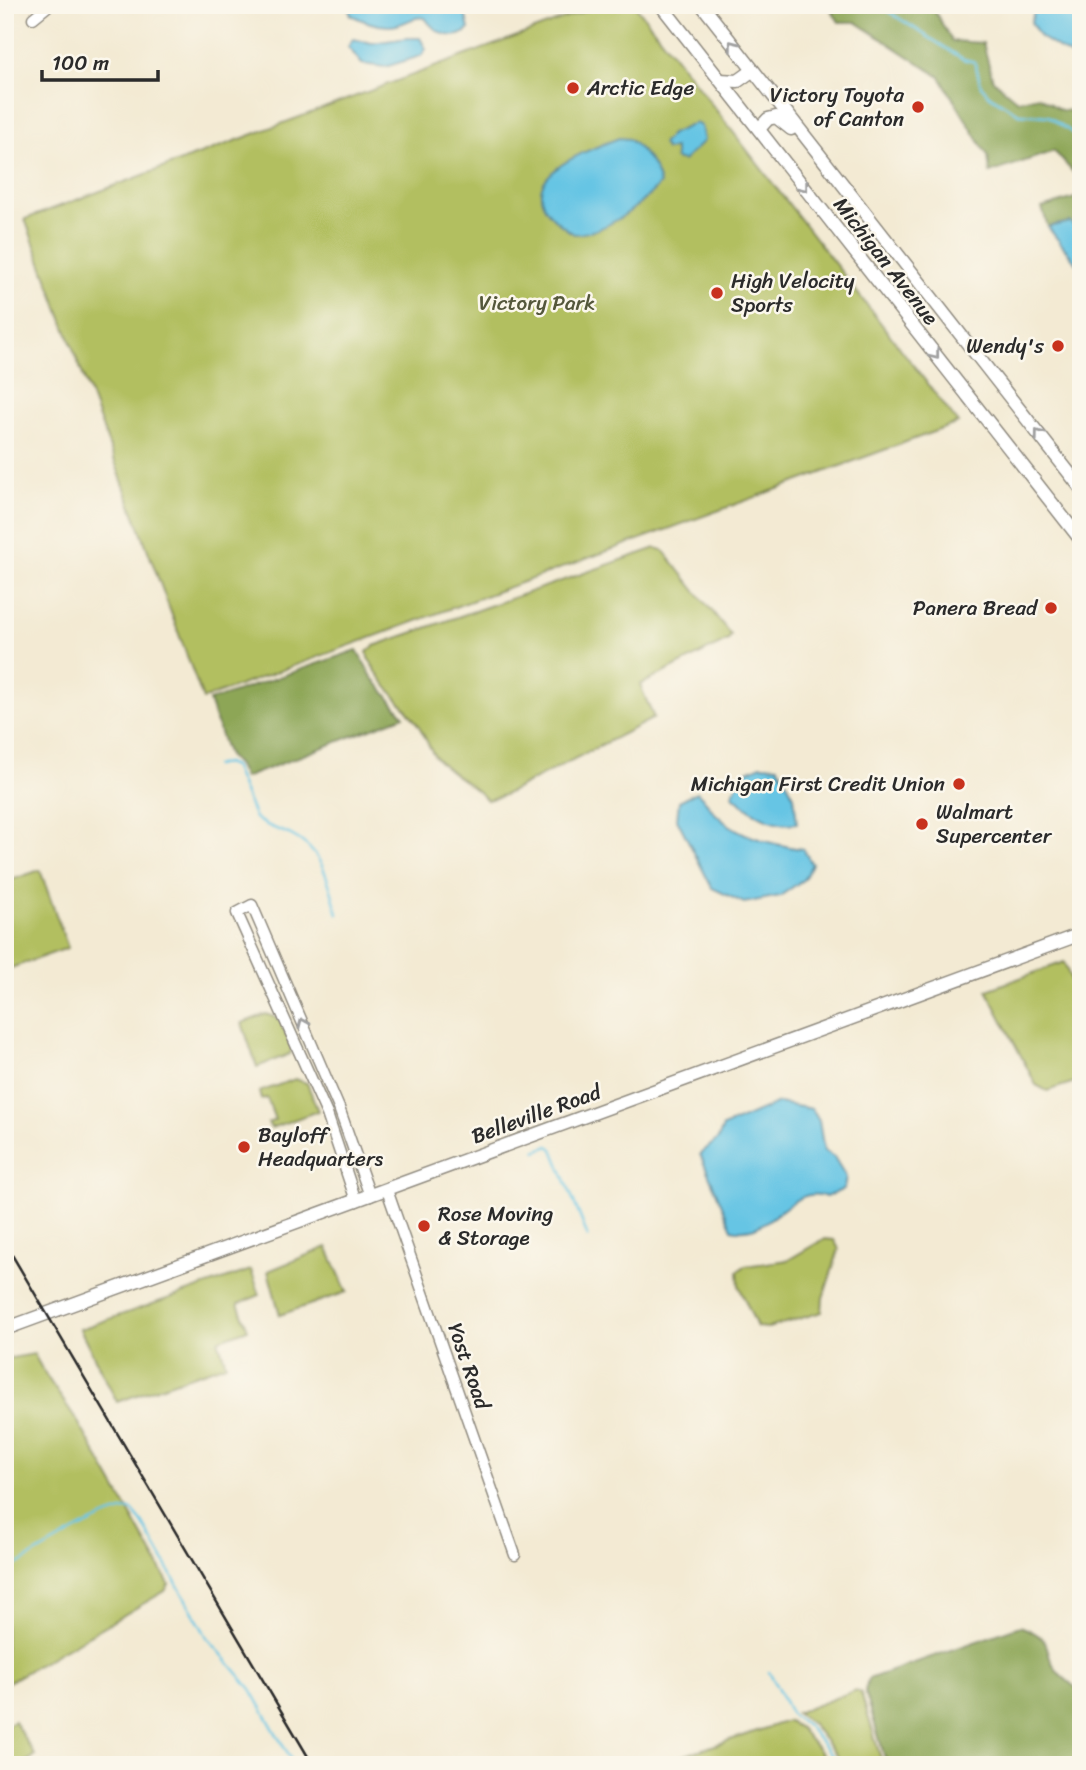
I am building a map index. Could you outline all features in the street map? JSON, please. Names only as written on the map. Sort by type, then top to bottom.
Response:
[{"type":"main road","name":"Michigan Avenue","points":[[661,5],[1081,540]]},
{"type":"main road","name":"Michigan Avenue","points":[[702,5],[1081,488]]},
{"type":"main road","points":[[720,80],[738,81],[752,71]]},
{"type":"main road","points":[[759,129],[768,119],[779,117],[835,185],[844,186]]},
{"type":"main road","name":"Belleville Road","points":[[5,1329],[1081,934]]},
{"type":"street","points":[[33,18],[49,5]]},
{"type":"street","points":[[356,1201],[327,1114],[237,913],[252,905],[339,1108],[370,1196]]},
{"type":"street","points":[[275,998],[289,991]]},
{"type":"street","points":[[304,1064],[318,1058]]},
{"type":"street","points":[[327,1114],[339,1108]]},
{"type":"street","name":"Yost Road","points":[[387,1190],[515,1555]]},
{"type":"green space","name":"Victory Park","points":[[601,5],[635,5],[958,423],[203,699],[25,219]]},
{"type":"green space","points":[[828,5],[931,5],[952,41],[983,43],[993,80],[1018,101],[1038,96],[1061,110],[1081,112],[1081,181],[1054,151],[990,173],[988,156],[940,77],[856,22],[839,22]]},
{"type":"green space","points":[[1081,196],[1081,233],[1069,222],[1048,227],[1042,208]]},
{"type":"green space","points":[[656,548],[663,550],[731,635],[728,640],[640,685],[654,718],[504,795],[487,800],[437,759],[419,726],[376,672],[367,652],[374,646]]},
{"type":"green space","points":[[357,650],[372,677],[404,716],[244,778],[237,764],[228,756],[209,701]]},
{"type":"green space","points":[[40,870],[68,948],[5,970],[5,882]]},
{"type":"green space","points":[[1064,962],[1081,1007],[1081,1080],[1047,1091],[1036,1085],[987,990]]},
{"type":"green space","points":[[266,1014],[280,1019],[292,1048],[290,1054],[257,1067],[242,1023]]},
{"type":"green space","points":[[295,1079],[307,1083],[318,1111],[271,1128],[268,1123],[275,1120],[267,1098],[261,1099],[259,1092]]},
{"type":"green space","points":[[824,1239],[834,1240],[839,1249],[823,1298],[822,1312],[768,1328],[757,1327],[739,1286],[738,1271],[745,1266],[788,1260]]},
{"type":"green space","points":[[327,1247],[347,1292],[280,1315],[268,1271]]},
{"type":"green space","points":[[251,1270],[260,1295],[238,1304],[248,1329],[218,1340],[226,1364],[117,1402],[80,1329]]},
{"type":"green space","points":[[34,1354],[78,1422],[169,1584],[165,1591],[5,1684],[5,1359]]},
{"type":"green space","points":[[1020,1626],[1040,1636],[1058,1672],[1080,1691],[1081,1765],[887,1765],[865,1691],[868,1679]]},
{"type":"green space","points":[[856,1690],[861,1693],[883,1765],[844,1765],[812,1724],[796,1713]]},
{"type":"green space","points":[[14,1721],[35,1756],[21,1765],[5,1765],[5,1727]]},
{"type":"green space","points":[[787,1721],[800,1728],[831,1765],[655,1765]]},
{"type":"water","points":[[348,5],[463,5],[469,29],[451,36],[439,32],[425,18],[391,26],[380,25],[351,15]]},
{"type":"water","points":[[1036,5],[1081,7],[1081,62],[1040,37],[1031,22]]},
{"type":"water","points":[[420,38],[426,49],[421,56],[385,67],[362,64],[348,47],[353,39],[372,43]]},
{"type":"water","points":[[695,123],[701,126],[704,141],[683,161],[675,159],[675,148],[666,150],[662,144],[671,134]]},
{"type":"water","points":[[619,138],[629,139],[644,154],[652,164],[660,184],[610,224],[586,233],[574,234],[552,217],[542,201],[542,187],[550,174],[564,163]]},
{"type":"water","points":[[1070,222],[1081,233],[1081,269],[1048,227]]},
{"type":"water","points":[[761,765],[778,766],[794,796],[797,823],[779,823],[762,817],[732,795],[743,773]]},
{"type":"water","points":[[697,792],[716,815],[737,830],[770,842],[803,849],[812,864],[804,879],[780,896],[744,903],[712,888],[677,819],[679,801]]},
{"type":"water","points":[[778,1103],[812,1109],[819,1121],[824,1151],[834,1157],[846,1177],[844,1189],[826,1197],[802,1197],[758,1227],[732,1229],[700,1154],[718,1139],[723,1127]]},
{"type":"waterway","points":[[878,5],[963,59],[975,62],[981,86],[989,95],[1019,114],[1048,116],[1081,139]]},
{"type":"waterway","points":[[215,766],[226,763],[233,766],[255,818],[291,835],[311,849],[323,868],[338,914]]},
{"type":"waterway","points":[[536,1151],[549,1146],[553,1149],[588,1237]]},
{"type":"waterway","points":[[5,1572],[106,1516],[132,1510],[142,1522],[207,1637],[251,1689],[294,1765]]},
{"type":"waterway","points":[[769,1672],[791,1715],[807,1725],[839,1765]]},
{"type":"railway","points":[[5,1243],[313,1765]]},
{"type":"place","name":"Arctic Edge","points":[[573,88]]},
{"type":"place","name":"Victory Toyota of Canton","points":[[918,107]]},
{"type":"place","name":"High Velocity Sports","points":[[717,293]]},
{"type":"place","name":"Wendy's","points":[[1058,346]]},
{"type":"place","name":"Panera Bread","points":[[1051,608]]},
{"type":"place","name":"Michigan First Credit Union","points":[[959,784]]},
{"type":"place","name":"Walmart Supercenter","points":[[922,824]]},
{"type":"place","name":"Bayloff Headquarters","points":[[244,1147]]},
{"type":"place","name":"Rose Moving & Storage","points":[[424,1226]]}]
